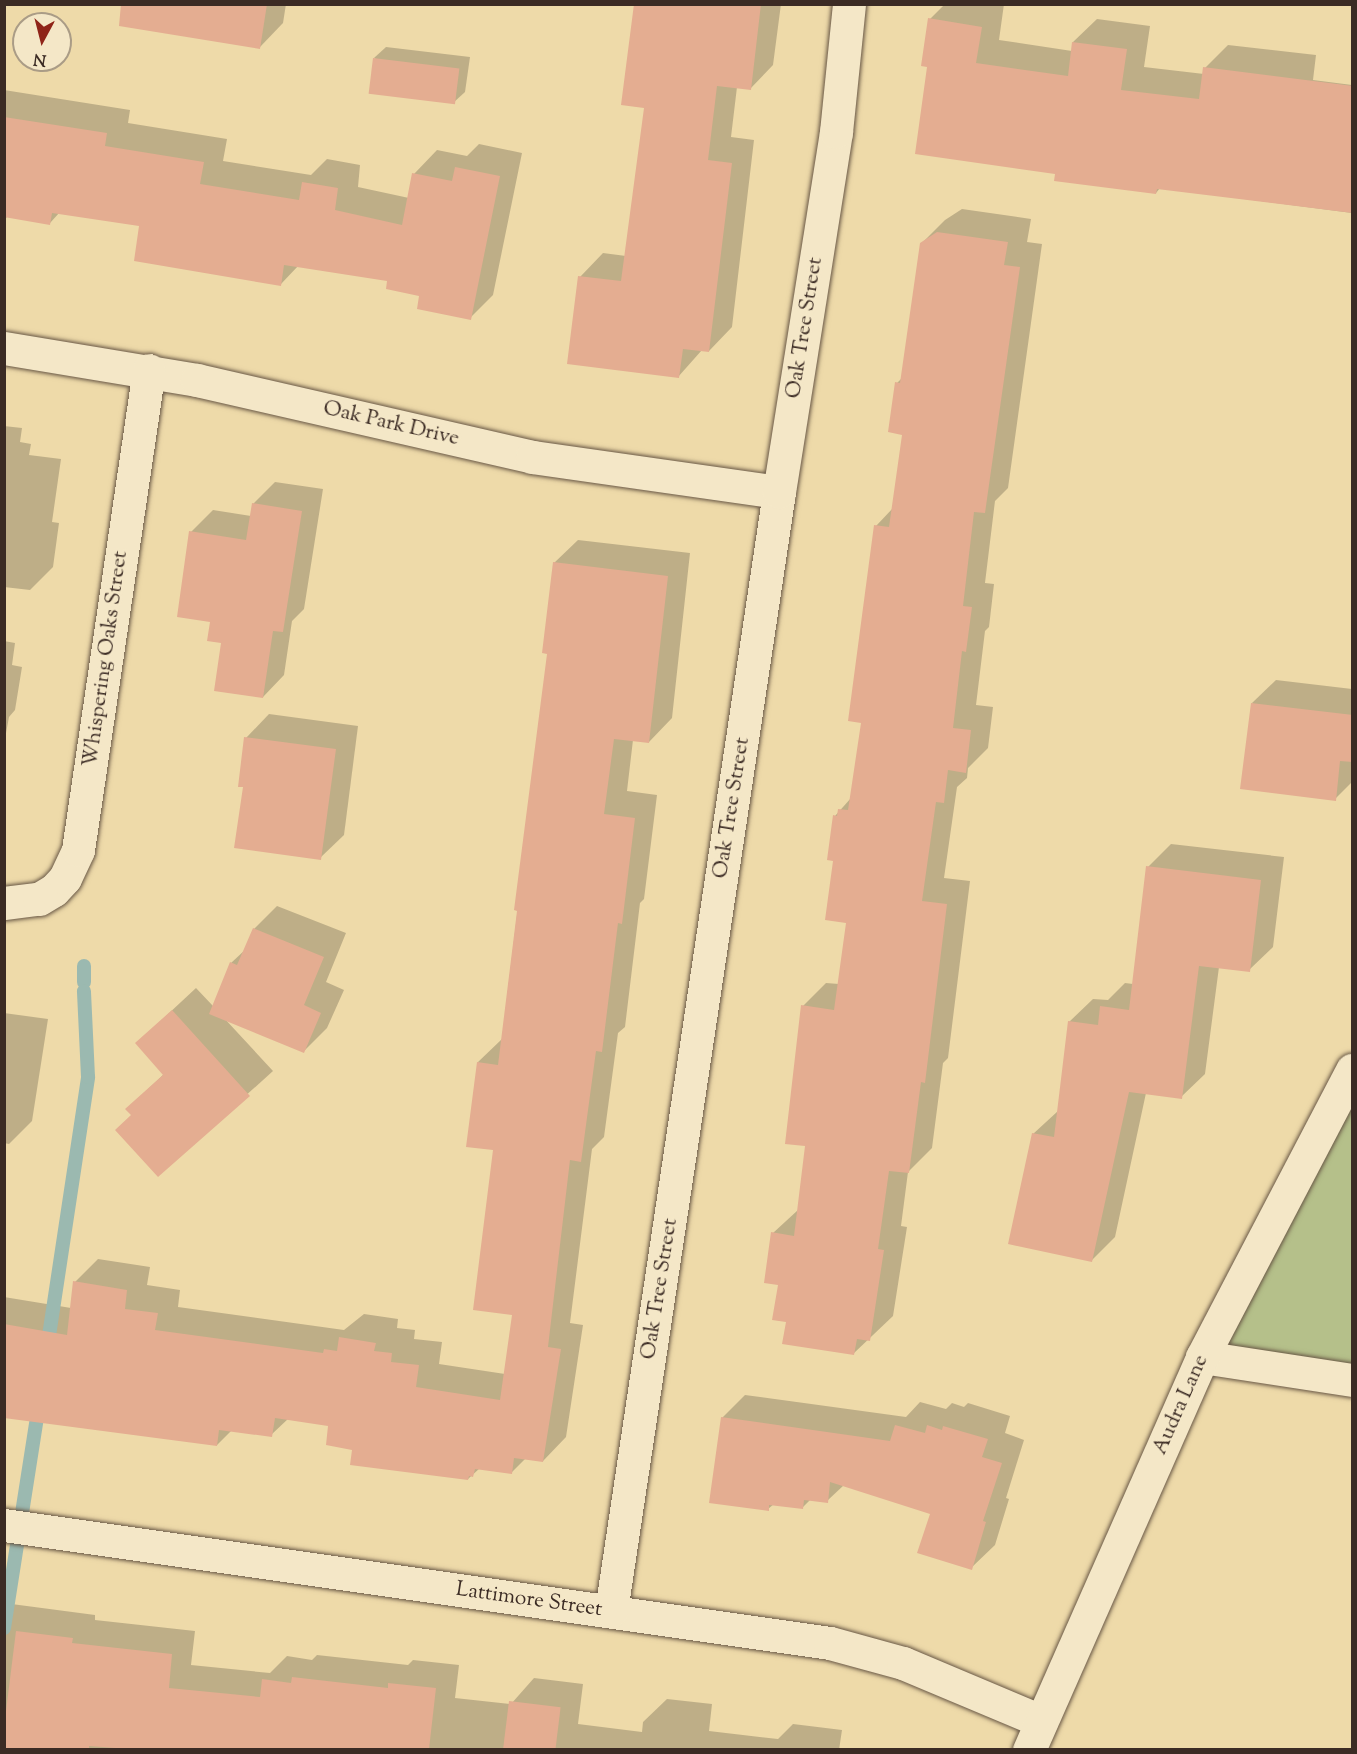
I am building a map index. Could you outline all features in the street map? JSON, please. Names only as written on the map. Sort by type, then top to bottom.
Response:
[{"type":"street","name":"Oak Tree Street","points":[[611,1611],[779,492],[836,132],[849,4]]},
{"type":"street","name":"Oak Park Drive","points":[[4,348],[149,370],[532,457],[779,492]]},
{"type":"street","name":"Whispering Oaks Street","points":[[4,903],[39,899],[54,890],[65,878],[78,850],[149,370]]},
{"type":"street","name":"Audra Lane","points":[[1035,1735],[1202,1357],[1353,1070]]},
{"type":"street","points":[[1202,1357],[1353,1380]]},
{"type":"street","name":"Lattimore Street","points":[[4,1525],[789,1636],[869,1653],[903,1663],[1035,1735]]},
{"type":"green space","points":[[1352,1070],[1352,1380],[1202,1357]]},
{"type":"building","points":[[121,4],[267,4],[260,49],[119,26]]},
{"type":"building","points":[[634,4],[761,4],[751,90],[717,86],[708,160],[732,163],[709,352],[683,349],[679,378],[567,364],[578,276],[621,281],[644,108],[621,105]]},
{"type":"building","points":[[928,18],[982,27],[976,63],[1068,76],[1072,42],[1127,49],[1121,90],[1199,99],[1203,67],[1353,86],[1353,213],[1157,189],[1156,194],[1054,181],[1055,174],[915,154],[927,67],[921,66]]},
{"type":"building","points":[[373,58],[459,69],[455,104],[369,94]]},
{"type":"building","points":[[4,117],[107,133],[105,146],[204,162],[200,184],[299,200],[302,182],[338,188],[335,210],[402,225],[412,173],[452,181],[455,167],[500,176],[471,320],[417,309],[419,296],[386,289],[387,281],[284,265],[281,286],[134,261],[139,226],[52,213],[50,225],[4,217]]},
{"type":"building","points":[[937,232],[1008,242],[1004,265],[1020,267],[985,513],[974,512],[963,606],[972,607],[966,652],[962,651],[953,728],[971,730],[966,773],[948,770],[944,803],[936,802],[922,901],[947,904],[925,1083],[921,1082],[909,1173],[889,1171],[878,1249],[884,1250],[870,1341],[857,1339],[854,1355],[782,1344],[786,1322],[772,1320],[778,1285],[764,1283],[771,1232],[794,1236],[805,1146],[785,1144],[801,1005],[834,1010],[846,923],[825,920],[833,861],[827,860],[833,815],[837,816],[838,809],[848,810],[861,723],[848,721],[874,525],[889,527],[902,435],[888,432],[895,382],[900,383],[920,243]]},
{"type":"building","points":[[252,503],[302,511],[283,632],[273,631],[263,698],[214,691],[221,643],[207,641],[210,622],[177,617],[189,531],[246,540]]},
{"type":"building","points":[[553,562],[668,576],[649,743],[614,739],[604,814],[635,818],[622,924],[618,923],[602,1052],[596,1051],[581,1162],[570,1160],[548,1347],[561,1349],[543,1462],[514,1458],[512,1474],[475,1469],[473,1477],[469,1476],[468,1480],[350,1465],[352,1450],[326,1445],[328,1426],[275,1418],[272,1437],[219,1430],[217,1446],[4,1418],[4,1324],[67,1335],[73,1281],[127,1290],[125,1309],[158,1313],[155,1330],[323,1353],[324,1349],[337,1351],[339,1337],[376,1343],[374,1351],[392,1353],[391,1362],[419,1365],[416,1387],[500,1400],[512,1315],[473,1310],[493,1150],[466,1147],[477,1062],[498,1065],[517,911],[514,910],[547,654],[542,653]]},
{"type":"building","points":[[1251,703],[1353,715],[1353,762],[1340,761],[1336,801],[1240,789]]},
{"type":"building","points":[[244,737],[336,749],[321,860],[234,848],[243,787],[238,787]]},
{"type":"building","points":[[1146,866],[1261,880],[1250,972],[1199,966],[1182,1099],[1129,1092],[1092,1262],[1008,1244],[1032,1133],[1054,1137],[1068,1021],[1098,1025],[1100,1006],[1129,1010]]},
{"type":"building","points":[[253,928],[324,957],[304,1005],[321,1013],[304,1053],[209,1014],[230,962],[237,965]]},
{"type":"building","points":[[172,1010],[250,1096],[158,1177],[115,1130],[131,1115],[125,1109],[163,1075],[135,1043]]},
{"type":"building","points":[[721,1417],[890,1441],[895,1425],[925,1433],[927,1425],[942,1430],[943,1426],[988,1439],[982,1457],[1002,1463],[983,1521],[986,1522],[972,1570],[917,1553],[930,1514],[830,1482],[828,1503],[804,1500],[803,1509],[769,1505],[769,1511],[709,1503]]},
{"type":"building","points":[[16,1631],[73,1638],[72,1643],[172,1654],[169,1688],[260,1697],[262,1679],[291,1683],[292,1677],[388,1688],[388,1683],[436,1688],[429,1749],[128,1749],[89,1746],[89,1749],[4,1749],[4,1727]]},
{"type":"building","points":[[509,1701],[561,1707],[555,1750],[503,1749]]},
{"type":"waterway","points":[[84,966],[84,982]]},
{"type":"waterway","points":[[47,1349],[88,1077],[84,991]]},
{"type":"waterway","points":[[4,1628],[39,1404]]}]
